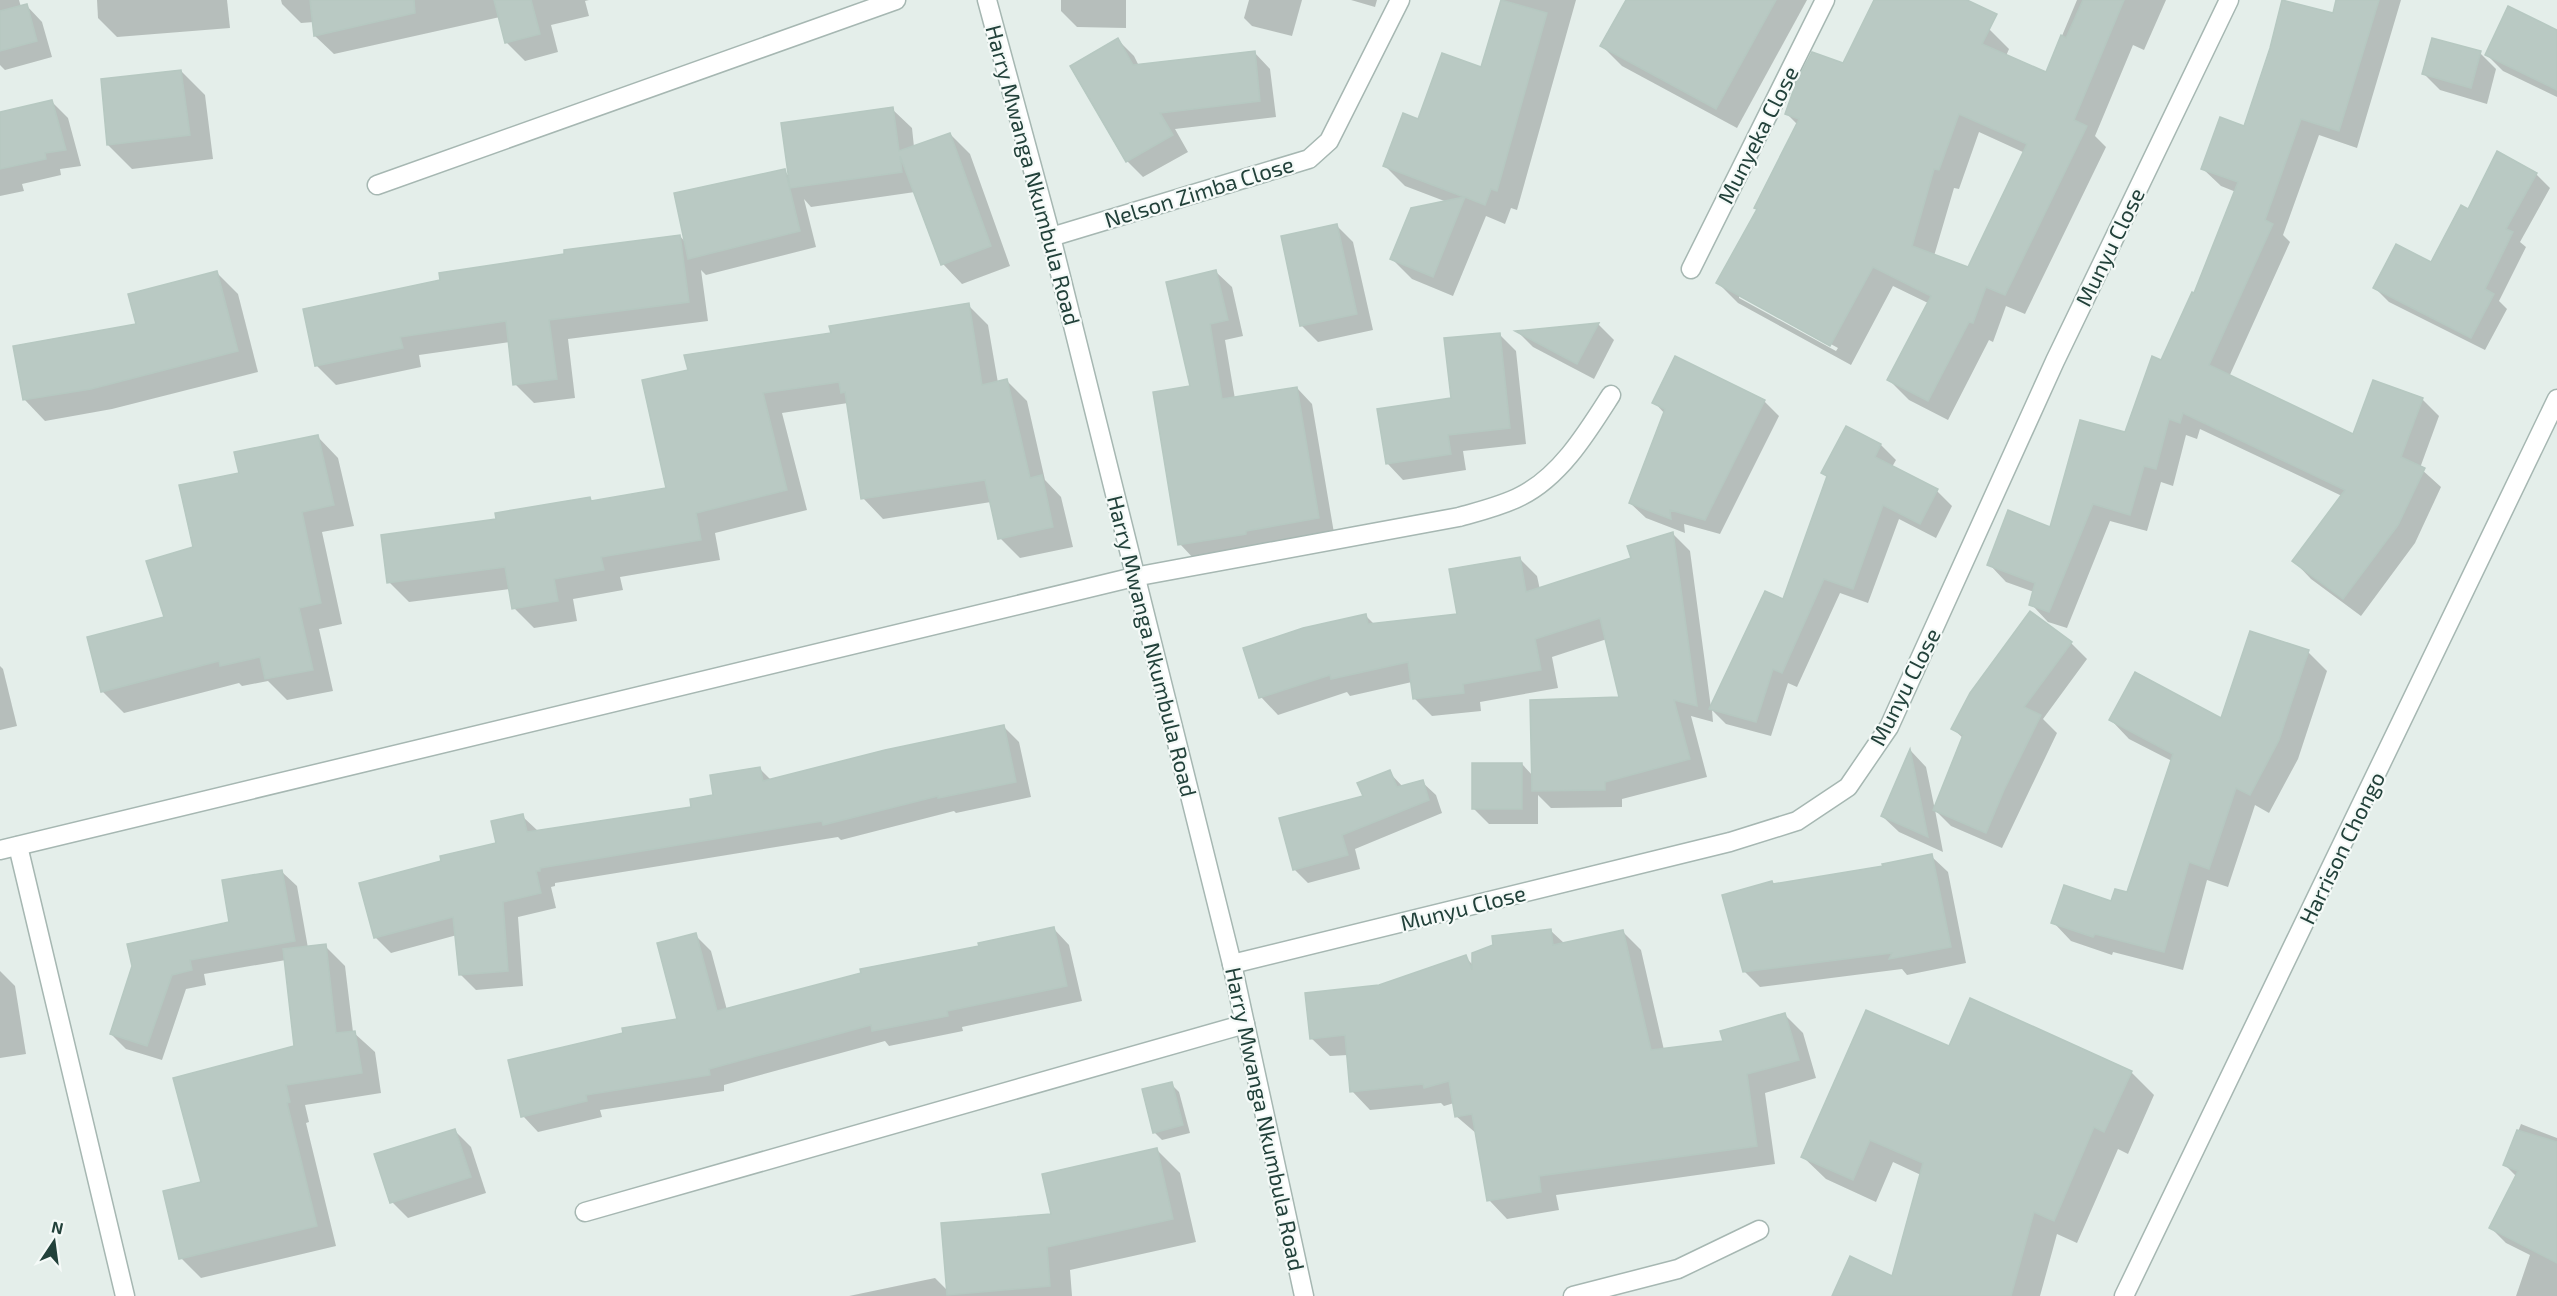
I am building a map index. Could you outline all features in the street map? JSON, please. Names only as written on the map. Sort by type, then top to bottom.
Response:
[{"type":"street","points":[[377,185],[896,0]]},
{"type":"street","name":"Harry Mwanga Nkumbula Road","points":[[987,0],[1051,237],[1232,964],[1304,1296]]},
{"type":"street","name":"Nelson Zimba Close","points":[[1051,237],[1309,159],[1329,141],[1401,0]]},
{"type":"street","name":"Munyeka Close","points":[[1691,268],[1825,0]]},
{"type":"street","name":"Munyu Close","points":[[1232,964],[1730,842],[1797,821],[1848,787],[1889,727],[2055,361],[2229,0]]},
{"type":"street","points":[[0,850],[1134,577],[1459,517],[1495,507],[1523,495],[1566,460],[1611,395]]},
{"type":"street","name":"Harrison Chongo","points":[[2124,1296],[2550,431],[2557,399]]},
{"type":"street","points":[[18,846],[125,1296]]},
{"type":"street","points":[[585,1212],[1245,1023]]},
{"type":"street","points":[[1573,1296],[1678,1269],[1759,1230]]},
{"type":"building","points":[[310,0],[414,0],[415,13],[314,36]]},
{"type":"building","points":[[494,0],[531,0],[540,34],[505,43]]},
{"type":"building","points":[[1501,0],[1547,13],[1497,191],[1491,189],[1485,205],[1465,197],[1433,277],[1390,259],[1411,208],[1464,197],[1383,166],[1403,113],[1418,119],[1442,53],[1481,67]]},
{"type":"building","points":[[1626,0],[1776,0],[1716,109],[1600,46]]},
{"type":"building","points":[[1874,0],[1967,0],[1997,14],[1982,44],[2046,72],[2061,35],[2066,38],[2083,0],[2124,0],[2074,120],[2087,126],[2005,295],[1986,287],[1973,323],[1969,322],[1928,401],[1887,380],[1931,296],[1873,267],[1830,346],[1716,283],[1757,209],[1754,208],[1799,119],[1785,114],[1796,83],[1812,52],[1843,63]],"holes":[[[1959,114],[2027,144],[1968,267],[1912,246],[1934,169],[1939,170]]]},
{"type":"building","points":[[2282,0],[2333,13],[2336,0],[2379,0],[2339,131],[2301,119],[2265,220],[2273,224],[2209,365],[2353,434],[2373,380],[2423,398],[2401,457],[2425,468],[2398,525],[2343,599],[2292,561],[2345,490],[2183,413],[2180,423],[2169,419],[2156,469],[2144,466],[2130,515],[2093,504],[2049,612],[2029,605],[2035,583],[1987,565],[2008,510],[2050,527],[2080,420],[2125,432],[2152,356],[2161,360],[2192,292],[2194,293],[2238,182],[2201,169],[2220,117],[2244,126],[2270,48]]},
{"type":"building","points":[[27,4],[37,41],[0,51],[0,11]]},
{"type":"building","points":[[2508,6],[2557,30],[2557,90],[2485,55]]},
{"type":"building","points":[[1118,38],[1133,65],[1255,51],[1260,101],[1160,113],[1173,135],[1126,162],[1070,66]]},
{"type":"building","points":[[2432,38],[2481,51],[2471,88],[2422,74]]},
{"type":"building","points":[[181,70],[190,135],[107,145],[101,79]]},
{"type":"building","points":[[52,100],[66,150],[45,153],[46,159],[0,169],[0,112]]},
{"type":"building","points":[[893,107],[899,151],[950,133],[991,246],[941,265],[900,156],[902,172],[790,188],[781,123]]},
{"type":"building","points":[[2497,151],[2537,173],[2506,229],[2513,232],[2485,289],[2494,294],[2471,338],[2373,288],[2396,244],[2431,262],[2461,205],[2468,209]]},
{"type":"building","points":[[785,169],[800,231],[688,259],[674,193]]},
{"type":"building","points":[[1337,224],[1357,314],[1300,326],[1281,236]]},
{"type":"building","points":[[680,235],[689,302],[549,320],[557,379],[513,385],[506,321],[400,337],[403,348],[315,366],[303,309],[440,280],[439,273],[564,254],[564,250]]},
{"type":"building","points":[[1216,270],[1228,320],[1210,324],[1222,399],[1297,387],[1319,518],[1246,531],[1246,534],[1178,545],[1153,392],[1190,386],[1166,282]]},
{"type":"building","points":[[217,271],[238,351],[91,389],[23,400],[13,346],[136,324],[128,294]]},
{"type":"building","points":[[969,303],[982,385],[1007,379],[1030,478],[1042,475],[1053,527],[998,539],[985,480],[861,499],[845,392],[841,393],[839,382],[763,393],[787,490],[696,513],[701,540],[601,557],[604,570],[554,579],[558,601],[512,609],[505,567],[387,583],[381,535],[496,519],[495,513],[590,497],[591,501],[666,488],[642,380],[688,370],[684,355],[831,333],[829,326]]},
{"type":"building","points":[[1599,323],[1577,364],[1515,331]]},
{"type":"building","points":[[1500,333],[1510,428],[1448,435],[1451,454],[1386,464],[1377,409],[1451,398],[1444,338]]},
{"type":"building","points":[[1675,356],[1765,400],[1705,520],[1670,510],[1671,519],[1629,503],[1665,409],[1652,403]]},
{"type":"building","points":[[1846,426],[1881,444],[1875,457],[1938,489],[1920,524],[1883,505],[1853,589],[1824,579],[1782,673],[1773,669],[1756,722],[1709,709],[1765,591],[1783,599],[1827,476],[1821,473]]},
{"type":"building","points":[[318,435],[334,505],[302,512],[321,603],[299,608],[313,670],[265,679],[260,657],[220,666],[219,661],[101,692],[87,637],[164,617],[146,561],[193,547],[179,485],[239,473],[234,452]]},
{"type":"building","points":[[1673,532],[1697,706],[1674,700],[1690,759],[1605,782],[1605,790],[1532,791],[1530,700],[1619,697],[1600,618],[1535,639],[1541,670],[1463,684],[1464,693],[1413,699],[1408,662],[1331,679],[1330,675],[1259,698],[1243,648],[1303,628],[1366,614],[1368,624],[1457,614],[1449,569],[1520,557],[1526,592],[1631,558],[1627,546]]},
{"type":"building","points":[[2030,611],[2072,642],[2024,707],[2041,715],[2004,790],[1986,833],[1933,810],[1963,735],[1951,729],[1970,693]]},
{"type":"building","points":[[2250,631],[2309,650],[2279,740],[2250,795],[2236,788],[2209,869],[2189,862],[2164,952],[2095,934],[2093,937],[2051,923],[2064,885],[2111,901],[2115,889],[2127,892],[2173,754],[2109,720],[2135,672],[2221,718]]},
{"type":"building","points":[[1004,725],[1016,782],[938,798],[938,796],[823,825],[822,821],[540,868],[540,871],[536,871],[541,893],[503,902],[508,971],[459,975],[453,917],[374,938],[359,883],[441,861],[440,856],[496,843],[491,821],[523,814],[527,832],[691,807],[690,799],[713,795],[710,775],[760,767],[763,781],[885,750]]},
{"type":"building","points":[[1910,749],[1928,837],[1881,816]]},
{"type":"building","points":[[1472,763],[1522,763],[1522,809],[1472,809]]},
{"type":"building","points":[[1390,770],[1397,787],[1423,780],[1429,800],[1342,835],[1348,855],[1293,870],[1279,818],[1363,796],[1357,783]]},
{"type":"building","points":[[1932,854],[1951,947],[1889,959],[1892,953],[1743,972],[1722,895],[1772,881],[1773,884],[1883,866],[1882,864]]},
{"type":"building","points":[[282,870],[295,941],[190,960],[192,970],[172,975],[147,1046],[110,1034],[132,966],[127,944],[229,922],[222,880]]},
{"type":"building","points":[[1054,927],[1067,986],[947,1011],[948,1016],[872,1031],[871,1025],[709,1069],[710,1075],[586,1095],[587,1101],[521,1117],[508,1060],[623,1033],[622,1028],[677,1019],[657,943],[696,933],[717,1011],[861,973],[860,969],[979,946],[978,943]]},
{"type":"building","points":[[1551,929],[1553,945],[1623,930],[1651,1050],[1723,1041],[1720,1031],[1785,1013],[1799,1060],[1747,1074],[1757,1146],[1539,1176],[1541,1192],[1487,1201],[1472,1114],[1455,1117],[1449,1081],[1424,1088],[1423,1084],[1350,1092],[1345,1035],[1310,1039],[1305,993],[1379,985],[1466,955],[1472,970],[1472,953],[1493,945],[1492,936]]},
{"type":"building","points":[[326,944],[336,1033],[355,1031],[362,1073],[286,1085],[290,1102],[287,1103],[317,1226],[179,1259],[163,1191],[201,1182],[173,1078],[294,1046],[283,949]]},
{"type":"building","points":[[1970,998],[2132,1071],[2104,1132],[2094,1127],[2054,1221],[2034,1212],[2011,1296],[1832,1296],[1850,1256],[1892,1276],[1923,1163],[1870,1140],[1853,1180],[1801,1157],[1866,1010],[1949,1046]]},
{"type":"building","points":[[1172,1082],[1183,1125],[1153,1133],[1142,1089]]},
{"type":"building","points":[[455,1129],[471,1177],[390,1203],[374,1154]]},
{"type":"building","points":[[2517,1130],[2557,1142],[2557,1263],[2489,1228],[2518,1171],[2503,1165]]},
{"type":"building","points":[[1157,1148],[1173,1219],[1047,1247],[1050,1286],[947,1295],[941,1223],[1051,1214],[1042,1174]]}]
